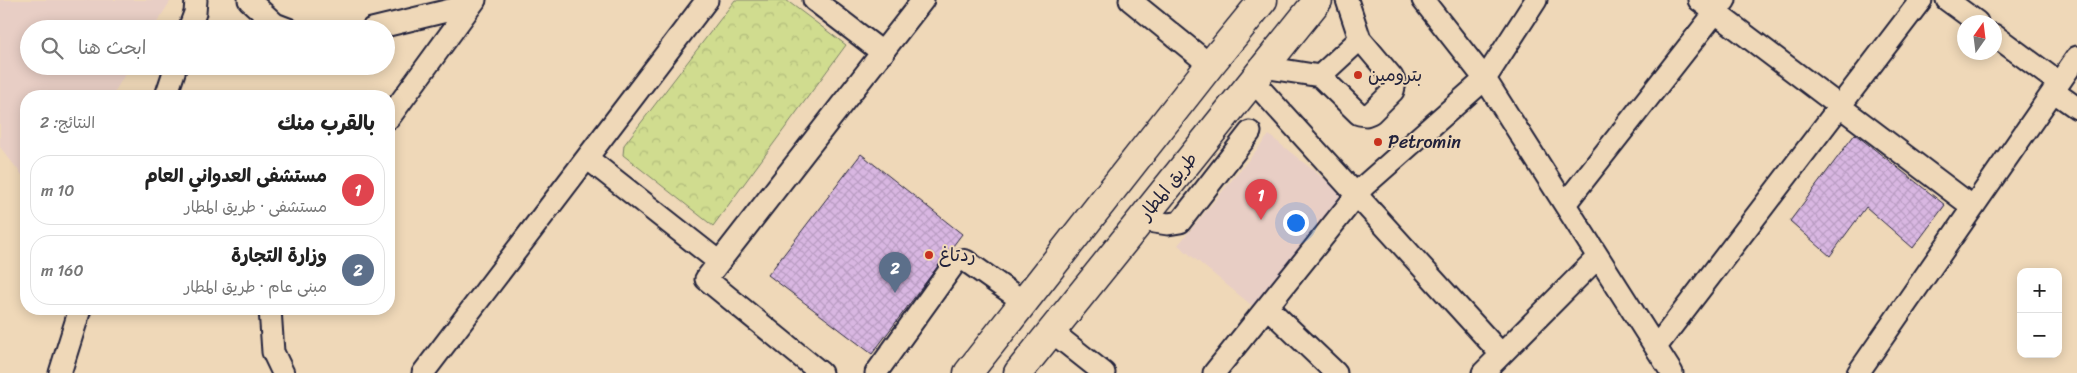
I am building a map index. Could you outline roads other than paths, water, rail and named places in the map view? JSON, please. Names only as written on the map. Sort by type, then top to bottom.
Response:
[{"type":"main road","points":[[968,373],[1210,65],[1264,0]]},
{"type":"main road","name":"طريق المطار","points":[[1018,373],[1318,0]]},
{"type":"street","points":[[193,20],[196,0]]},
{"type":"street","points":[[248,0],[270,20]]},
{"type":"street","points":[[423,373],[707,0]]},
{"type":"street","points":[[814,0],[883,52]]},
{"type":"street","points":[[821,373],[706,279],[923,0]]},
{"type":"street","points":[[1130,0],[1210,65]]},
{"type":"street","points":[[1259,74],[1320,76],[1359,114],[1366,115],[1371,113],[1393,91],[1395,83],[1360,39],[1347,0]]},
{"type":"street","points":[[1423,0],[1485,79],[1672,373]]},
{"type":"street","points":[[1214,373],[1364,186],[1485,79],[1536,0]]},
{"type":"street","points":[[1656,347],[1921,0]]},
{"type":"street","points":[[1947,0],[1967,15]]},
{"type":"street","points":[[395,23],[473,2]]},
{"type":"street","points":[[395,110],[473,2]]},
{"type":"street","points":[[1565,204],[1713,4],[1840,107],[1973,207]]},
{"type":"street","points":[[1320,76],[1360,39]]},
{"type":"street","points":[[2002,42],[2056,87],[2077,108]]},
{"type":"street","points":[[1858,373],[2077,57]]},
{"type":"street","points":[[1259,74],[1357,194],[1501,354]]},
{"type":"street","points":[[168,90],[173,75]]},
{"type":"street","points":[[1141,220],[1168,224],[1180,222],[1250,132]]},
{"type":"street","points":[[587,158],[719,262]]},
{"type":"street","points":[[1482,373],[1598,256]]},
{"type":"street","points":[[876,373],[955,263],[961,260],[966,261],[1024,302]]},
{"type":"street","points":[[1267,307],[1336,373]]},
{"type":"street","points":[[60,373],[78,315]]},
{"type":"street","points":[[270,315],[273,352],[283,373]]},
{"type":"street","points":[[1052,331],[1090,369]]},
{"type":"place","name":"بترومين","points":[[1358,75]]},
{"type":"place","name":"Petromin","points":[[1378,142]]},
{"type":"place","name":"مستشفى العدواني العام","points":[[1261,220]]},
{"type":"place","name":"ردتاغ","points":[[929,255]]},
{"type":"place","name":"وزارة التجارة","points":[[895,293]]}]
